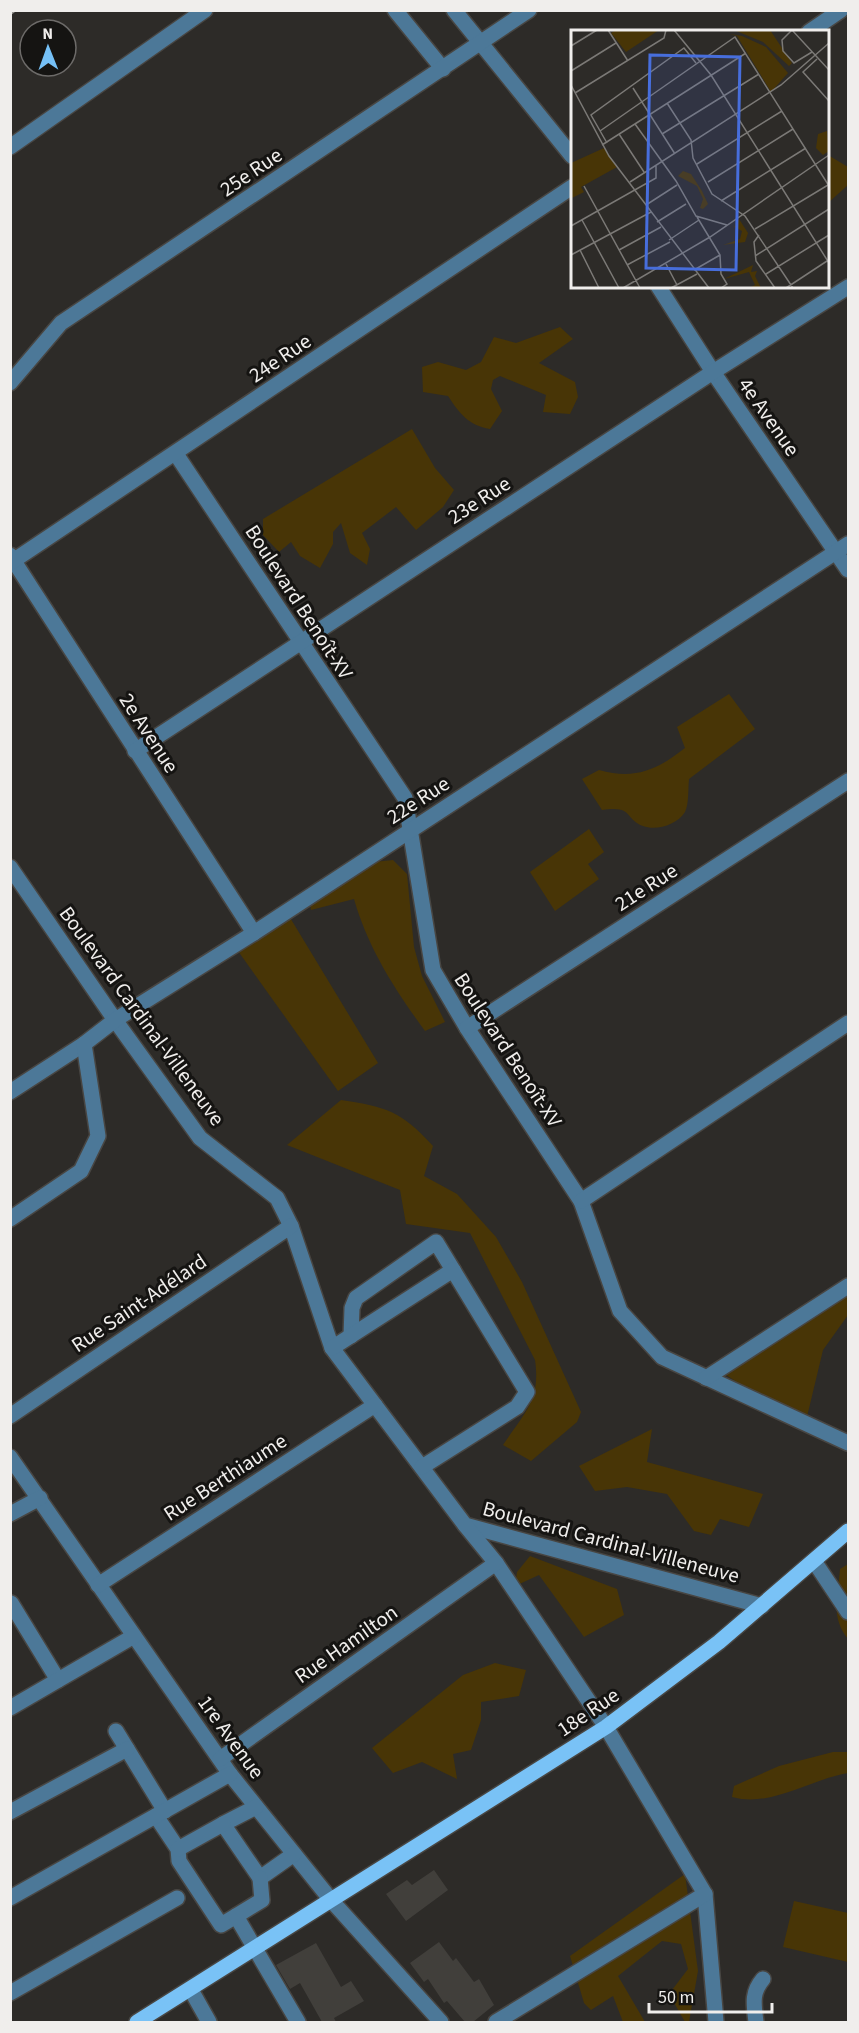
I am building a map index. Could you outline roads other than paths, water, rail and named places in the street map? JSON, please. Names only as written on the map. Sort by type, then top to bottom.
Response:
[{"type":"main road","name":"18e Rue","points":[[137,2022],[255,1950],[606,1727],[719,1642],[849,1531]]},
{"type":"street","points":[[10,147],[205,10]]},
{"type":"street","points":[[395,10],[443,69]]},
{"type":"street","points":[[454,10],[571,153]]},
{"type":"street","name":"25e Rue","points":[[10,383],[61,323],[483,43],[529,10]]},
{"type":"street","points":[[812,30],[841,10]]},
{"type":"street","name":"24e Rue","points":[[12,560],[177,454],[571,188]]},
{"type":"street","name":"23e Rue","points":[[135,751],[712,372],[849,287]]},
{"type":"street","name":"4e Avenue","points":[[659,288],[712,372],[842,548],[849,570]]},
{"type":"street","name":"Boulevard Benoît-XV","points":[[177,454],[300,643],[405,798],[433,970],[467,1028],[581,1201],[620,1311],[662,1357],[849,1443]]},
{"type":"street","name":"22e Rue","points":[[10,1092],[84,1044],[115,1020],[254,933],[842,548]]},
{"type":"street","name":"2e Avenue","points":[[12,560],[254,933]]},
{"type":"street","name":"21e Rue","points":[[467,1028],[849,781]]},
{"type":"street","name":"Boulevard Cardinal-Villeneuve","points":[[10,867],[115,1020],[200,1138],[277,1198],[291,1226],[332,1348],[465,1525],[762,1606]]},
{"type":"street","points":[[581,1201],[849,1023]]},
{"type":"street","points":[[10,1219],[81,1172],[98,1136],[84,1044]]},
{"type":"street","name":"Rue Saint-Adélard","points":[[10,1416],[291,1226]]},
{"type":"street","points":[[351,1336],[352,1308],[356,1298],[435,1242],[526,1392],[517,1407],[422,1467]]},
{"type":"street","points":[[332,1348],[453,1270]]},
{"type":"street","points":[[706,1378],[849,1286]]},
{"type":"street","name":"Rue Berthiaume","points":[[98,1585],[375,1405]]},
{"type":"street","name":"1re Avenue","points":[[10,1457],[230,1774],[331,1900],[441,2022]]},
{"type":"street","points":[[10,1514],[40,1498]]},
{"type":"street","points":[[465,1525],[496,1563],[606,1727],[705,1894],[716,2022]]},
{"type":"street","points":[[814,1561],[849,1612]]},
{"type":"street","name":"Rue Hamilton","points":[[220,1759],[496,1563]]},
{"type":"street","points":[[11,1603],[15,1620],[58,1680]]},
{"type":"street","points":[[10,1708],[134,1636]]},
{"type":"street","points":[[116,1731],[178,1849],[179,1861],[220,1925],[262,1900],[260,1878],[223,1824]]},
{"type":"street","points":[[10,1812],[127,1749]]},
{"type":"street","points":[[10,1898],[230,1774]]},
{"type":"street","points":[[178,1849],[256,1807]]},
{"type":"street","points":[[260,1878],[294,1854]]},
{"type":"street","points":[[496,2022],[705,1894]]},
{"type":"street","points":[[10,1994],[177,1898]]},
{"type":"street","points":[[236,1916],[298,2022]]},
{"type":"street","points":[[756,2022],[753,1997],[755,1988],[763,1979]]},
{"type":"street","points":[[191,1990],[209,2022]]},
{"type":"railway","points":[[10,13],[14,10]]}]
